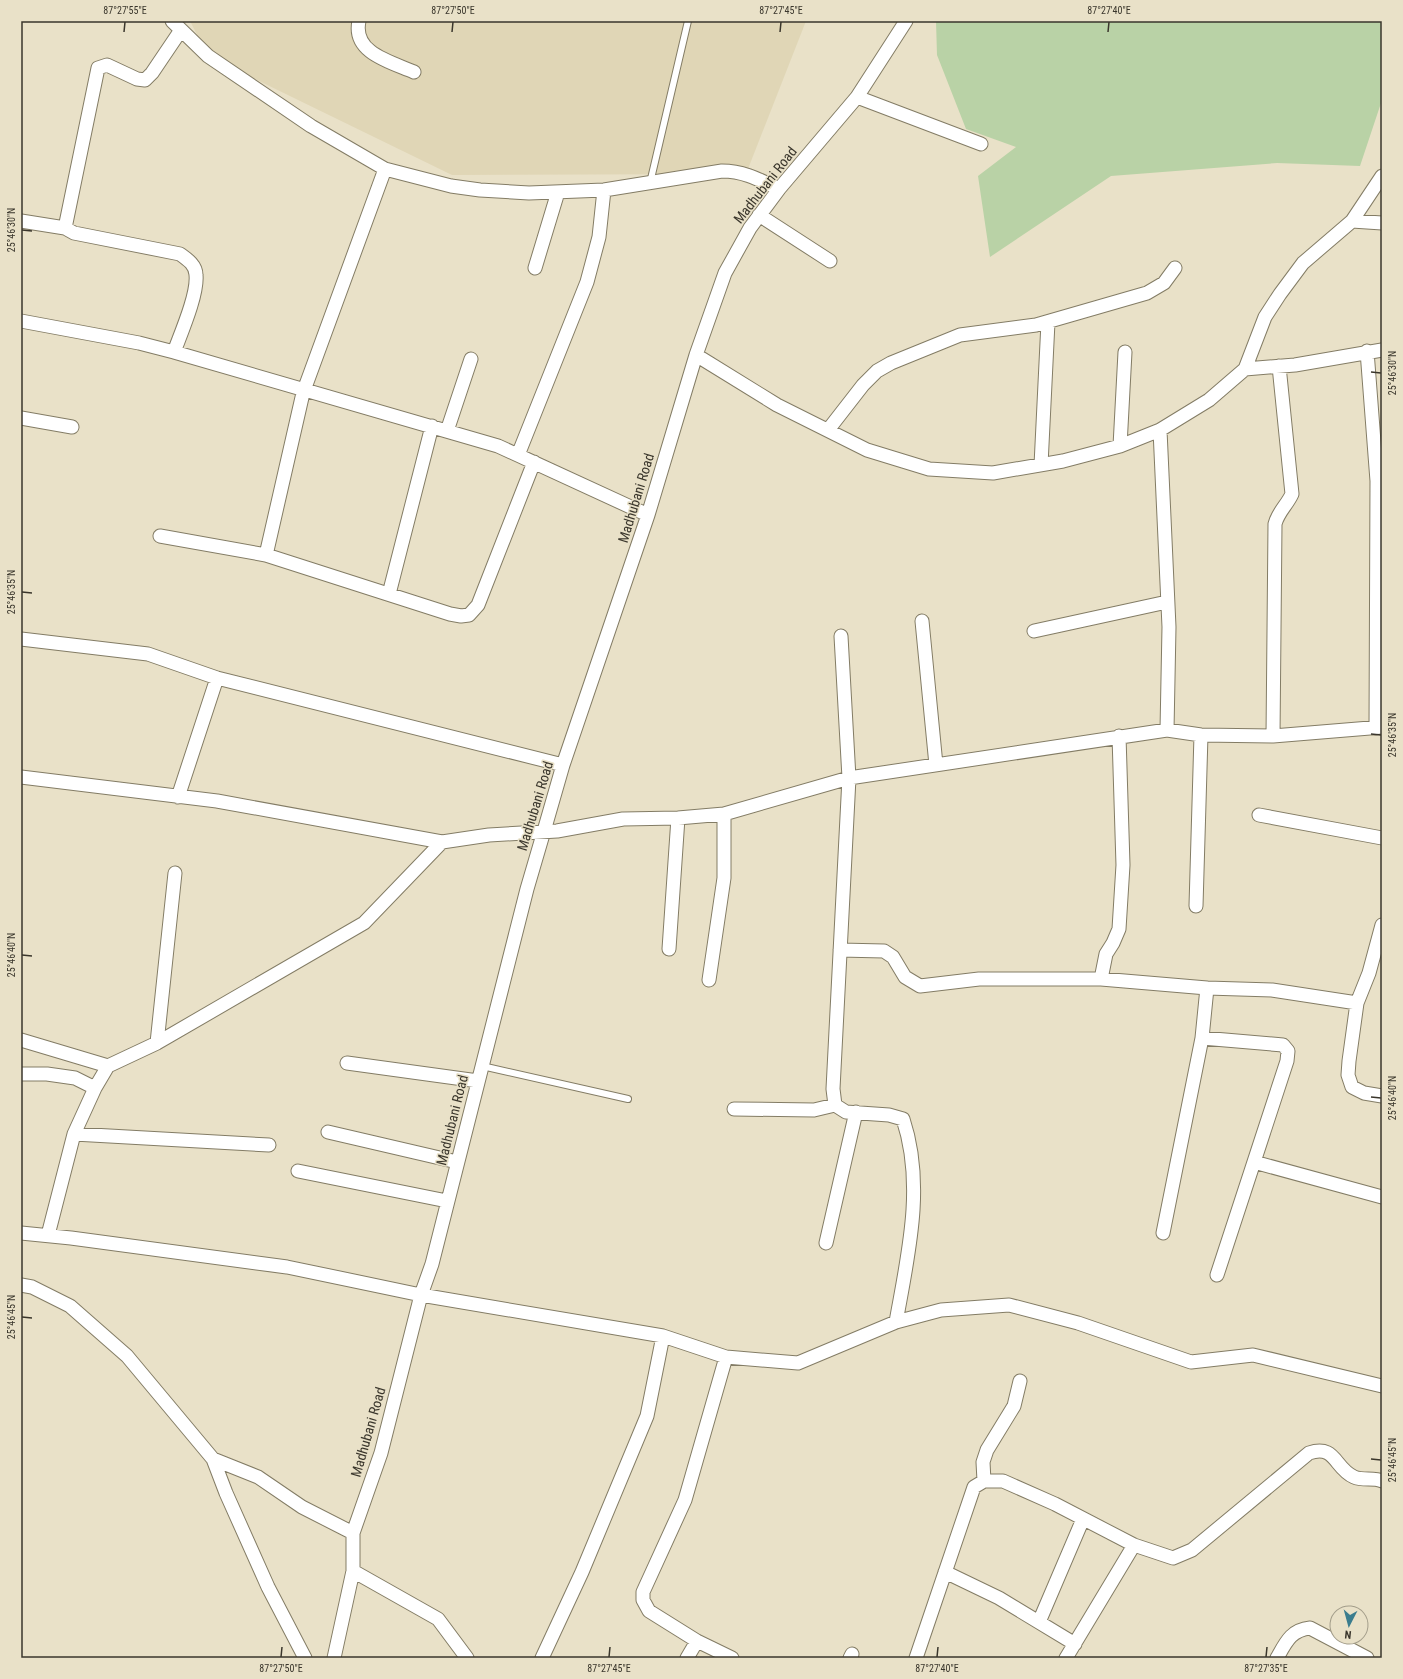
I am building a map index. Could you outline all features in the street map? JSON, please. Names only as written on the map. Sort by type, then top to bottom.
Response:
[{"type":"street","points":[[359,21],[357,28],[360,41],[367,51],[414,72]]},
{"type":"street","name":"Madhubani Road","points":[[334,1658],[353,1571],[353,1533],[381,1453],[421,1295],[432,1264],[527,889],[563,765],[648,515],[696,355],[725,273],[750,228],[779,189],[857,97],[906,21]]},
{"type":"street","points":[[65,228],[98,68],[107,64],[137,79],[145,80],[152,73],[176,26],[208,56],[254,88],[311,126],[385,169],[444,184],[480,190],[558,192],[604,190],[650,184],[722,171],[736,171],[779,189]]},
{"type":"street","points":[[857,97],[981,144]]},
{"type":"street","points":[[266,555],[305,389],[385,169]]},
{"type":"street","points":[[696,355],[776,405],[868,450],[929,469],[993,473],[1041,465],[1120,446],[1160,430],[1209,400],[1245,369],[1265,317],[1280,294],[1303,263],[1352,221],[1382,176]]},
{"type":"street","points":[[518,455],[587,282],[599,237],[604,190]]},
{"type":"street","points":[[535,268],[558,192]]},
{"type":"street","points":[[759,215],[830,261]]},
{"type":"street","points":[[21,220],[65,228],[74,233],[180,254],[192,263],[196,275],[194,292],[174,352]]},
{"type":"street","points":[[1352,221],[1382,223]]},
{"type":"street","points":[[828,430],[863,385],[877,371],[891,363],[960,336],[1020,328],[1048,322],[1147,293],[1164,283],[1175,268]]},
{"type":"street","points":[[21,321],[138,343],[174,352],[498,446],[648,515]]},
{"type":"street","points":[[1041,465],[1048,322]]},
{"type":"street","points":[[1245,369],[1279,366],[1382,350]]},
{"type":"street","points":[[1120,446],[1125,352]]},
{"type":"street","points":[[21,778],[216,801],[442,842],[489,835],[544,831],[623,819],[678,818],[724,814],[850,778],[1119,736],[1167,730],[1201,735],[1273,736],[1379,728],[1377,488],[1367,352]]},
{"type":"street","points":[[447,431],[471,358]]},
{"type":"street","points":[[1273,736],[1275,524],[1277,517],[1289,501],[1292,494],[1279,366]]},
{"type":"street","points":[[21,418],[72,427]]},
{"type":"street","points":[[388,594],[432,426]]},
{"type":"street","points":[[1160,430],[1169,627],[1167,730]]},
{"type":"street","points":[[160,536],[266,555],[461,616],[469,615],[474,611],[534,462]]},
{"type":"street","points":[[1034,631],[1167,602]]},
{"type":"street","points":[[922,621],[936,765]]},
{"type":"street","points":[[841,636],[850,778],[833,1088],[836,1105],[846,1112],[889,1115],[902,1119],[909,1139],[914,1192],[912,1230],[896,1322]]},
{"type":"street","points":[[21,639],[148,654],[218,678],[563,765]]},
{"type":"street","points":[[178,797],[218,678]]},
{"type":"street","points":[[1196,906],[1201,735]]},
{"type":"street","points":[[1101,979],[1106,954],[1119,929],[1123,865],[1119,736]]},
{"type":"street","points":[[709,980],[724,878],[724,814]]},
{"type":"street","points":[[1259,815],[1382,838]]},
{"type":"street","points":[[669,949],[678,818]]},
{"type":"street","points":[[48,1235],[74,1134],[95,1088],[108,1066],[157,1043],[364,923],[442,842]]},
{"type":"street","points":[[157,1043],[174,873]]},
{"type":"street","points":[[1382,925],[1369,973],[1357,1003],[1348,1075],[1352,1087],[1364,1093],[1382,1096]]},
{"type":"street","points":[[840,950],[884,951],[893,957],[905,977],[920,986],[979,980],[1101,979],[1207,988],[1272,990],[1357,1003]]},
{"type":"street","points":[[1163,1233],[1202,1038],[1207,988]]},
{"type":"street","points":[[1202,1038],[1283,1045],[1288,1051],[1287,1061],[1217,1275]]},
{"type":"street","points":[[21,1040],[108,1066]]},
{"type":"street","points":[[347,1063],[478,1081]]},
{"type":"street","points":[[21,1074],[47,1074],[76,1078],[95,1088]]},
{"type":"street","points":[[734,1109],[814,1110],[836,1105]]},
{"type":"street","points":[[826,1243],[856,1112]]},
{"type":"street","points":[[328,1132],[457,1162]]},
{"type":"street","points":[[74,1134],[269,1145]]},
{"type":"street","points":[[1254,1162],[1382,1197]]},
{"type":"street","points":[[298,1171],[447,1201]]},
{"type":"street","points":[[21,1233],[48,1235],[287,1267],[421,1295],[663,1336],[726,1357],[798,1363],[896,1322],[941,1310],[1009,1305],[1078,1323],[1191,1362],[1253,1354],[1382,1386]]},
{"type":"street","points":[[21,1285],[32,1287],[70,1306],[127,1356],[213,1459],[226,1493],[268,1587],[305,1658]]},
{"type":"street","points":[[542,1658],[582,1572],[647,1416],[663,1336]]},
{"type":"street","points":[[726,1357],[685,1500],[644,1592],[643,1600],[649,1611],[697,1641],[732,1658]]},
{"type":"street","points":[[984,1481],[983,1462],[987,1450],[1014,1406],[1020,1381]]},
{"type":"street","points":[[916,1658],[974,1487],[984,1481],[1003,1481],[1134,1545],[1173,1558],[1192,1550],[1309,1453],[1318,1450],[1327,1451],[1355,1477],[1382,1481]]},
{"type":"street","points":[[213,1459],[258,1477],[302,1507],[353,1533]]},
{"type":"street","points":[[1039,1622],[1083,1519]]},
{"type":"street","points":[[1066,1658],[1134,1545]]},
{"type":"street","points":[[353,1571],[438,1618],[467,1658]]},
{"type":"street","points":[[945,1572],[999,1598],[1075,1644]]},
{"type":"street","points":[[1277,1658],[1287,1640],[1300,1629],[1310,1628],[1367,1658]]},
{"type":"street","points":[[687,1658],[697,1641]]},
{"type":"lane","points":[[650,184],[688,21]]},
{"type":"lane","points":[[482,1066],[628,1099]]},
{"type":"shaded area","points":[[190,21],[806,21],[746,174],[452,175],[208,56]]},
{"type":"green space","points":[[936,21],[1382,21],[1382,100],[1360,166],[1277,163],[1111,176],[990,257],[978,176],[1016,147],[966,129],[937,55]]}]
